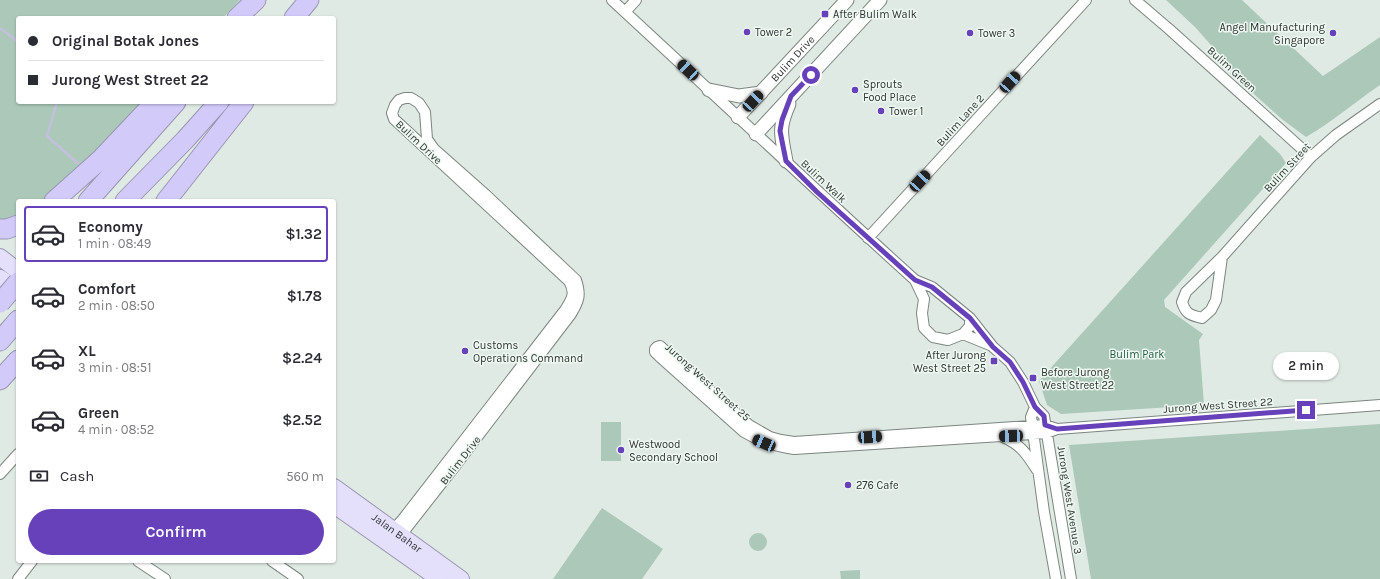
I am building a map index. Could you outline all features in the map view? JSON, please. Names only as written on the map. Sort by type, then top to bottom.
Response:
[{"type":"highway","points":[[239,16],[256,0]]},
{"type":"highway","points":[[253,16],[267,0]]},
{"type":"highway","points":[[296,16],[309,0]]},
{"type":"highway","points":[[57,199],[101,159],[153,104]]},
{"type":"highway","points":[[90,199],[174,104]]},
{"type":"highway","points":[[128,199],[217,104]]},
{"type":"highway","points":[[168,199],[242,104]]},
{"type":"highway","points":[[0,229],[7,229],[16,226]]},
{"type":"highway","points":[[0,303],[13,282]]},
{"type":"highway","points":[[0,341],[16,322]]},
{"type":"main road","points":[[0,257],[13,282]]},
{"type":"main road","name":"Jalan Bahar","points":[[336,488],[460,579]]},
{"type":"main road","name":"Jalan Bahar","points":[[336,506],[439,579]]},
{"type":"street","name":"Bulim Walk","points":[[612,0],[786,161],[817,192],[915,280],[932,287],[970,318],[993,347],[1010,362],[1023,382],[1035,407],[1044,416],[1046,429]]},
{"type":"street","points":[[625,12],[636,0]]},
{"type":"street","name":"Bulim Drive","points":[[738,117],[847,0]]},
{"type":"street","points":[[756,134],[880,0]]},
{"type":"street","name":"Bulim Lane 2","points":[[868,238],[1086,0]]},
{"type":"street","name":"Bulim Green","points":[[1135,0],[1311,158]]},
{"type":"street","points":[[709,90],[739,96],[761,93]]},
{"type":"street","points":[[786,161],[780,131],[782,120],[791,96]]},
{"type":"street","name":"Bulim Drive","points":[[411,98],[419,103],[425,112],[427,138],[434,149],[486,195],[576,280],[579,288],[579,297],[571,314],[455,466],[397,532],[408,513],[565,310],[573,294],[573,287],[569,281],[394,119],[392,113],[399,100],[411,98]]},
{"type":"street","name":"Bulim Street","points":[[1222,257],[1216,300],[1211,310],[1202,318],[1191,315],[1184,310],[1182,302],[1186,292],[1222,257],[1311,158],[1336,135],[1380,104]]},
{"type":"street","name":"Bulim Walk","points":[[915,280],[924,299],[922,313],[924,328],[933,337],[948,340],[963,334],[993,347]]},
{"type":"street","points":[[963,334],[970,326],[970,318]]},
{"type":"street","name":"Jurong West Street 25","points":[[1033,430],[1001,436],[794,449],[774,446],[756,439],[744,432],[660,357],[655,349],[660,346],[749,425],[770,437],[780,440],[794,442],[1046,429]]},
{"type":"street","name":"Jurong West Street 22","points":[[1046,429],[1380,405]]},
{"type":"street","points":[[1035,407],[1031,417],[1038,471],[1056,579]]},
{"type":"street","name":"Jurong West Avenue 3","points":[[1046,429],[1071,579]]},
{"type":"street","points":[[1001,436],[1012,441],[1024,451],[1038,471]]},
{"type":"street","points":[[0,474],[16,456]]},
{"type":"street","points":[[18,579],[30,563]]},
{"type":"street","points":[[141,563],[165,579]]},
{"type":"street","points":[[275,563],[298,579]]},
{"type":"green space","points":[[0,0],[240,0],[225,16],[16,16],[16,104],[140,104],[56,191],[46,199],[16,199],[16,218],[0,223]]},
{"type":"green space","points":[[1166,0],[1242,0],[1323,76],[1380,37],[1380,85],[1306,137],[1283,120],[1256,96],[1195,27]]},
{"type":"green space","name":"Bulim Park","points":[[1260,135],[1280,154],[1286,163],[1164,300],[1165,307],[1203,334],[1199,340],[1204,405],[1061,414],[1047,405],[1039,381]]},
{"type":"green space","points":[[601,422],[621,422],[621,461],[601,461]]},
{"type":"green space","points":[[1380,424],[1380,579],[1091,579],[1069,445]]},
{"type":"green space","points":[[602,508],[663,549],[642,579],[553,579]]},
{"type":"green space","points":[[758,533],[764,536],[767,542],[764,548],[758,551],[752,548],[749,542],[752,536]]},
{"type":"green space","points":[[860,570],[860,579],[841,579],[840,571]]},
{"type":"waterway","points":[[0,28],[16,40]]},
{"type":"waterway","points":[[56,104],[47,136],[81,166]]},
{"type":"place","name":"After Bulim Walk","points":[[825,14]]},
{"type":"place","name":"Tower 2","points":[[747,32]]},
{"type":"place","name":"Tower 3","points":[[970,33]]},
{"type":"place","name":"Angel Manufacturing Singapore","points":[[1333,33]]},
{"type":"place","name":"Sprouts Food Place","points":[[855,90]]},
{"type":"place","name":"Tower 1","points":[[881,111]]},
{"type":"place","name":"Customs Operations Command","points":[[465,351]]},
{"type":"place","name":"After Jurong West Street 25","points":[[994,361]]},
{"type":"place","name":"Before Jurong West Street 22","points":[[1033,378]]},
{"type":"place","name":"Westwood Secondary School","points":[[621,450]]},
{"type":"place","name":"276 Cafe","points":[[848,485]]},
{"type":"route","points":[[811,75],[791,96],[782,120],[780,131],[786,161],[817,192],[915,280],[932,287],[970,318],[993,347],[1010,362],[1023,382],[1035,407],[1044,416],[1045,425],[1057,429],[1306,410]]}]
